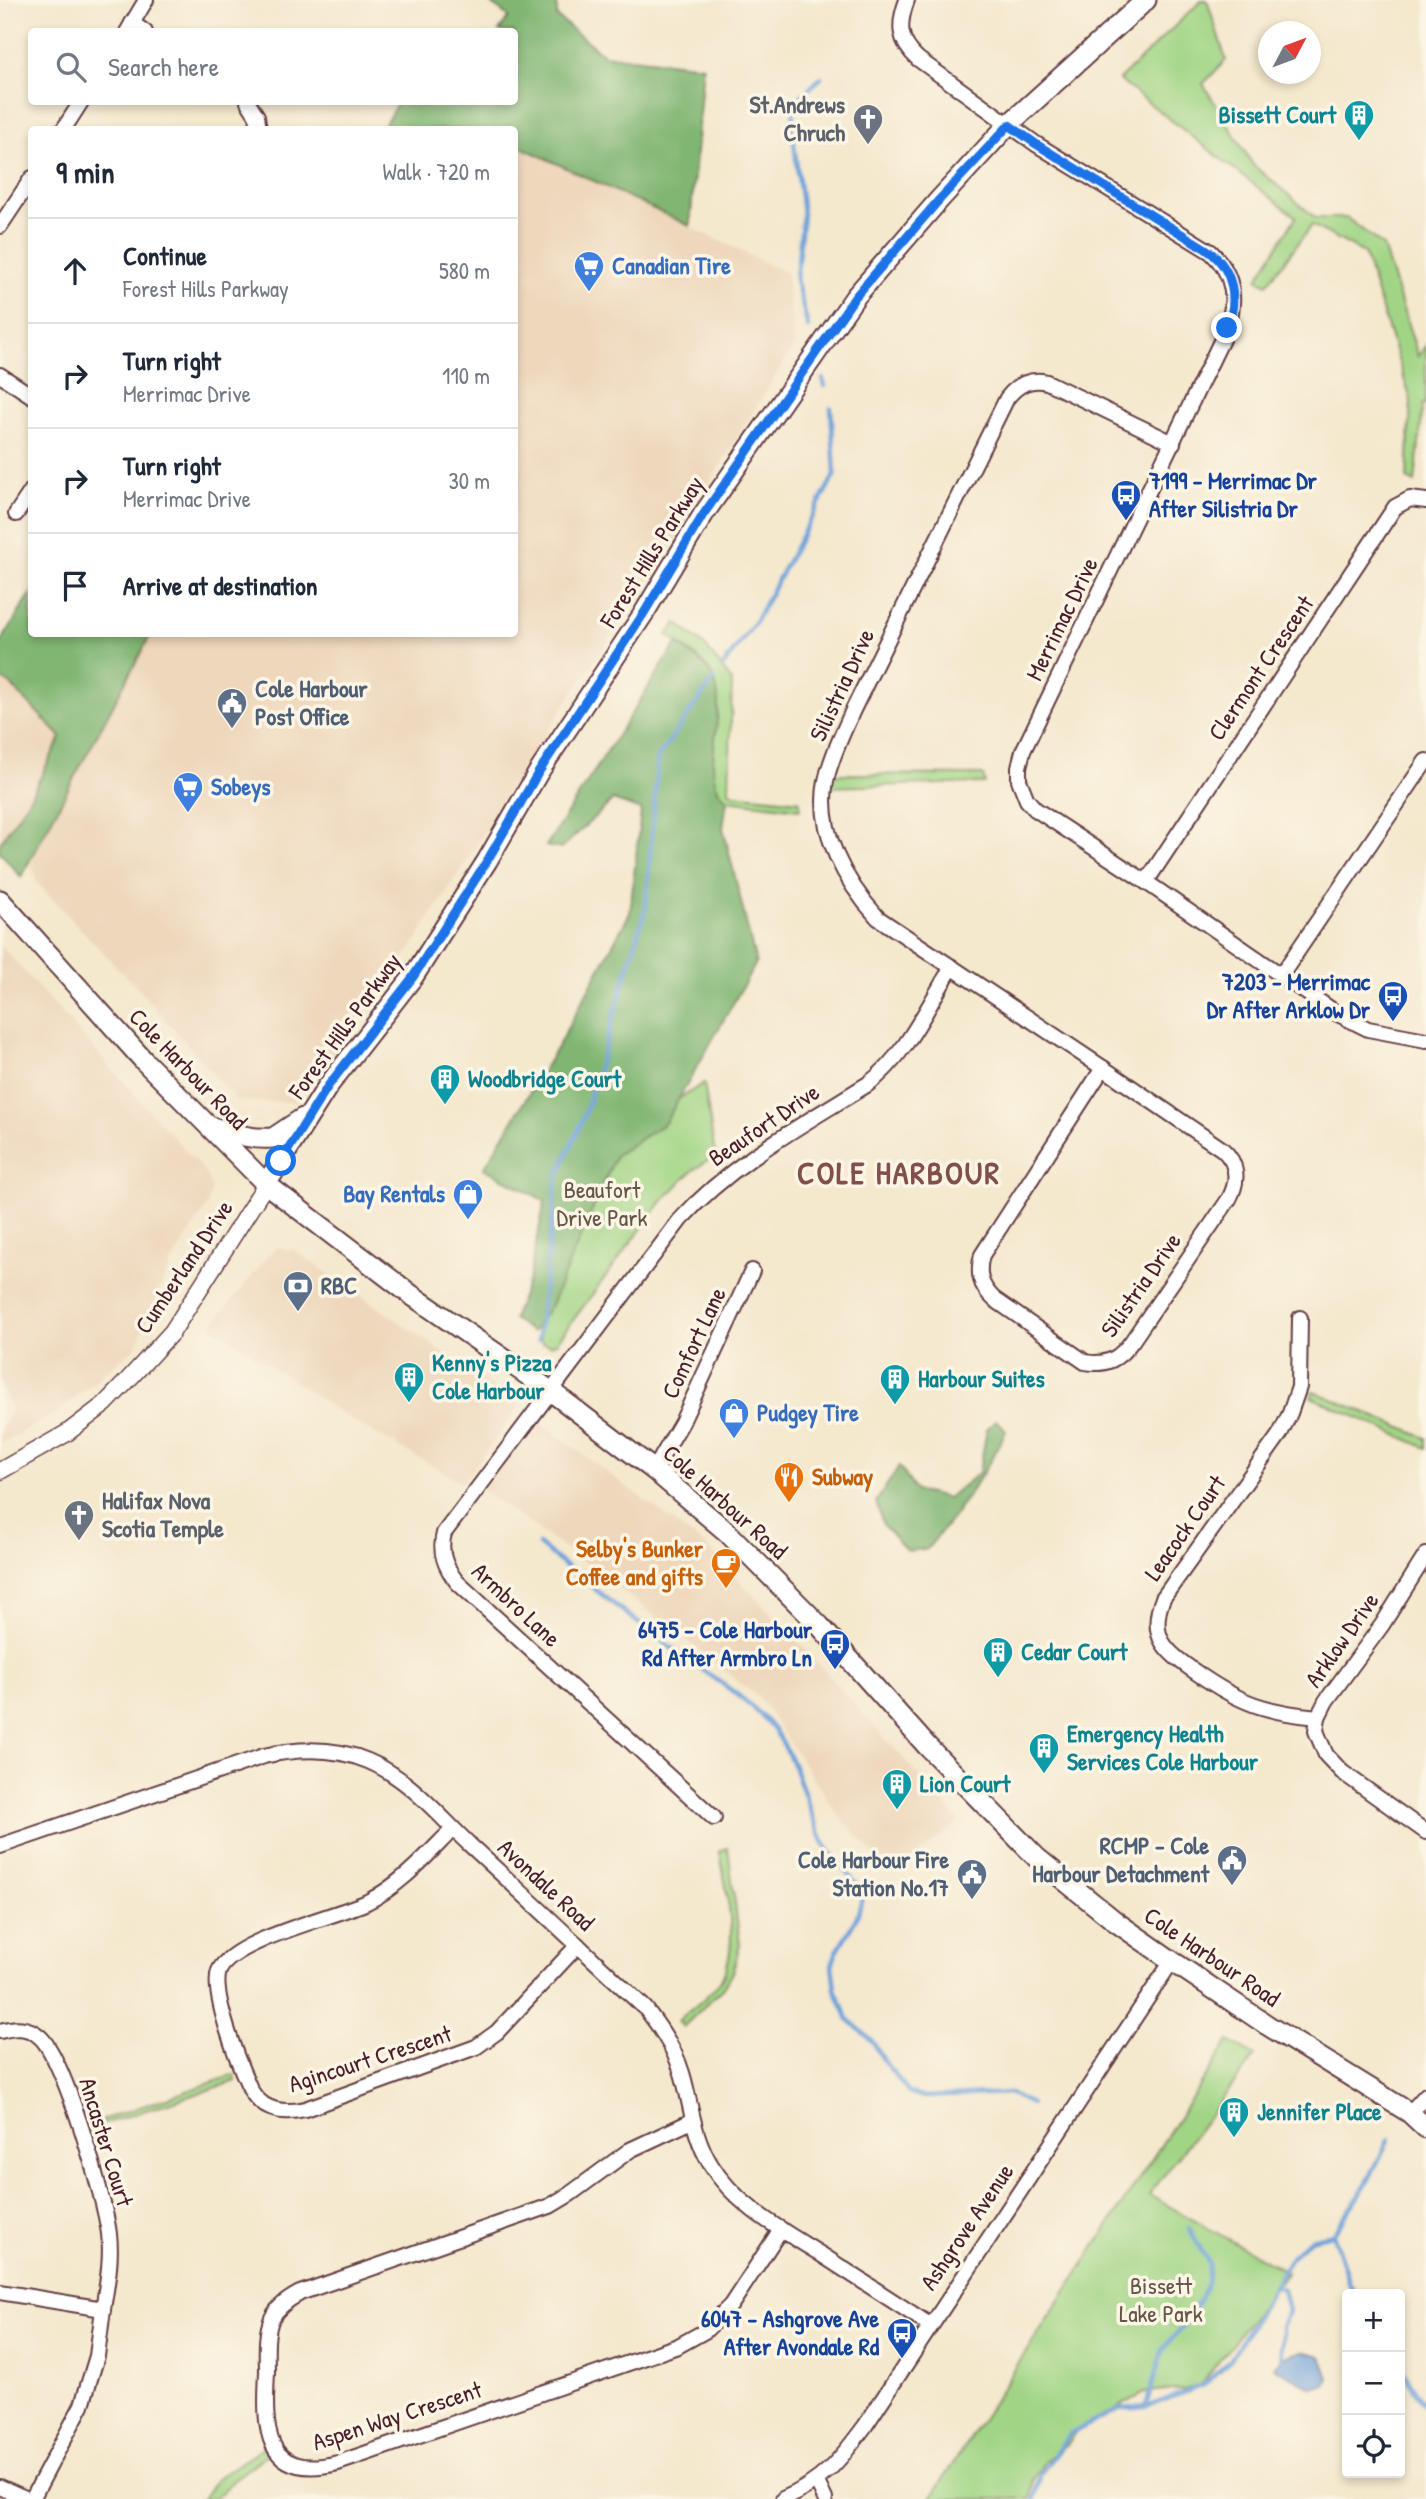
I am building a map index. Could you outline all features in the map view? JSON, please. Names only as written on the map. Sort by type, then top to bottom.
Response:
[{"type":"main road","name":"Forest Hills Parkway","points":[[267,1184],[328,1086],[413,977],[487,861],[524,796],[644,613],[703,515],[855,297],[939,200],[1009,125],[1146,0]]},
{"type":"main road","name":"Cole Harbour Road","points":[[0,900],[145,1062],[267,1184],[410,1294],[552,1392],[654,1470],[727,1532],[783,1588],[927,1745],[1030,1852],[1116,1922],[1267,2025],[1410,2113],[1426,2128]]},
{"type":"main road","points":[[208,1126],[253,1139],[273,1138],[310,1114]]},
{"type":"street","points":[[134,28],[146,0]]},
{"type":"street","name":"Merrimac Drive","points":[[907,0],[900,27],[901,37],[908,50],[1036,144],[1211,252],[1227,272],[1234,295],[1231,320],[1023,751],[1019,780],[1024,793],[1035,809],[1336,1013],[1368,1029],[1426,1040]]},
{"type":"street","points":[[66,126],[79,105]]},
{"type":"street","points":[[250,105],[257,116],[258,126]]},
{"type":"street","points":[[0,226],[28,184]]},
{"type":"street","points":[[0,375],[28,393]]},
{"type":"street","name":"Silistria Drive","points":[[1103,1068],[982,1255],[979,1267],[984,1287],[994,1299],[1085,1362],[1101,1363],[1119,1357],[1132,1341],[1229,1199],[1235,1187],[1236,1174],[1231,1159],[1223,1149],[1103,1068],[878,918],[858,896],[846,876],[829,834],[825,782],[838,743],[1001,410],[1014,390],[1028,382],[1048,382],[1173,443]]},
{"type":"street","points":[[16,514],[28,496]]},
{"type":"street","name":"Clermont Crescent","points":[[1146,882],[1395,507],[1410,499],[1426,501]]},
{"type":"street","points":[[1282,975],[1426,761]]},
{"type":"street","name":"Beaufort Drive","points":[[552,1392],[664,1240],[693,1206],[737,1167],[883,1072],[900,1051],[952,967]]},
{"type":"street","name":"Cumberland Drive","points":[[0,1471],[47,1446],[86,1419],[131,1377],[172,1332],[267,1184]]},
{"type":"street","name":"Comfort Lane","points":[[654,1470],[694,1398],[752,1271]]},
{"type":"street","name":"Leacock Court","points":[[1300,1318],[1299,1387],[1290,1413],[1280,1434],[1163,1598],[1158,1611],[1157,1626],[1161,1641],[1169,1653],[1226,1693],[1273,1711],[1318,1717]]},
{"type":"street","name":"Armbro Lane","points":[[552,1392],[450,1522],[442,1540],[444,1562],[457,1582],[714,1818]]},
{"type":"street","name":"Arklow Drive","points":[[1426,1555],[1382,1625],[1326,1702],[1318,1717],[1316,1731],[1319,1743],[1342,1772],[1426,1832]]},
{"type":"street","name":"Avondale Road","points":[[0,1846],[264,1756],[311,1749],[348,1754],[385,1769],[404,1783],[645,2008],[665,2035],[681,2070],[692,2121],[707,2158],[723,2182],[748,2206],[781,2229],[930,2325]]},
{"type":"street","name":"Agincourt Crescent","points":[[453,1829],[405,1876],[372,1899],[255,1944],[223,1964],[216,1982],[220,2003],[248,2085],[259,2102],[277,2111],[305,2109],[476,2047],[498,2032],[578,1945]]},
{"type":"street","name":"Ashgrove Avenue","points":[[783,2499],[817,2482],[865,2426],[1172,1961]]},
{"type":"street","name":"Ancaster Court","points":[[0,2031],[19,2028],[33,2031],[44,2041],[61,2072],[96,2178],[106,2216],[110,2252],[97,2356],[82,2405],[32,2499]]},
{"type":"street","points":[[1410,2113],[1426,2095]]},
{"type":"street","name":"Aspen Way Crescent","points":[[692,2121],[630,2150],[550,2206],[300,2293],[287,2300],[277,2310],[268,2327],[265,2418],[269,2438],[274,2446],[284,2458],[299,2466],[314,2468],[338,2463],[678,2346],[705,2331],[731,2305],[781,2229]]},
{"type":"street","points":[[0,2292],[103,2309]]},
{"type":"street","points":[[817,2482],[825,2499]]},
{"type":"street","points":[[0,2487],[27,2499]]},
{"type":"shaded area","points":[[518,145],[787,273],[794,346],[650,579],[562,709],[410,950],[297,1102],[237,1101],[142,993],[37,883],[32,865],[33,855],[149,637],[518,637]]},
{"type":"shaded area","points":[[0,678],[11,685],[61,737],[31,796],[0,843]]},
{"type":"shaded area","points":[[0,945],[204,1171],[212,1189],[207,1206],[171,1263],[136,1347],[55,1414],[0,1444],[0,1431],[11,1410],[0,1382]]},
{"type":"shaded area","points":[[276,1247],[294,1250],[520,1405],[463,1483],[353,1421],[211,1326]]},
{"type":"shaded area","points":[[537,1420],[706,1546],[795,1638],[960,1821],[893,1875],[839,1816],[760,1699],[574,1555],[481,1490]]},
{"type":"green space","points":[[487,0],[557,0],[557,17],[604,55],[703,66],[690,226],[518,145],[518,126],[384,126],[396,105],[518,105],[518,28],[501,28],[509,17]]},
{"type":"green space","points":[[1202,0],[1207,0],[1226,60],[1203,84],[1253,165],[1316,218],[1347,218],[1383,246],[1418,356],[1426,345],[1426,405],[1423,404],[1415,483],[1407,479],[1411,400],[1364,253],[1312,225],[1267,284],[1257,279],[1296,217],[1119,80]]},
{"type":"green space","points":[[28,598],[28,637],[149,637],[21,877],[0,852],[0,843],[31,796],[61,737],[11,685],[0,678],[0,644]]},
{"type":"green space","points":[[677,623],[705,646],[732,681],[729,791],[734,794],[800,801],[800,809],[727,800],[718,790],[713,760],[718,713],[715,683],[700,660],[667,635]]},
{"type":"green space","points":[[677,643],[707,668],[718,694],[714,773],[718,789],[727,800],[723,828],[756,963],[665,1123],[616,1155],[551,1305],[532,1332],[513,1319],[529,1279],[545,1201],[484,1168],[559,1044],[630,913],[641,810],[613,800],[561,849],[546,846]]},
{"type":"green space","points":[[831,774],[983,775],[985,783],[828,787]]},
{"type":"green space","name":"Beaufort Drive Park","points":[[704,1083],[715,1155],[691,1172],[663,1200],[556,1343],[542,1343],[534,1323],[558,1177]]},
{"type":"green space","points":[[1313,1391],[1426,1438],[1426,1448],[1311,1397]]},
{"type":"green space","points":[[996,1420],[1006,1431],[970,1493],[927,1549],[907,1551],[883,1525],[876,1502],[899,1466],[916,1491],[947,1498],[979,1473],[987,1429]]},
{"type":"green space","points":[[728,1848],[740,1945],[733,1971],[723,1988],[683,2027],[678,2021],[718,1984],[730,1955],[730,1919],[720,1851]]},
{"type":"green space","name":"Bissett Lake Park","points":[[1229,2041],[1255,2056],[1149,2195],[1287,2272],[1200,2386],[1183,2390],[1148,2391],[1079,2429],[1069,2442],[1044,2462],[1034,2479],[1030,2499],[930,2499]]},
{"type":"green space","points":[[234,2075],[236,2081],[91,2128],[90,2124]]},
{"type":"green space","points":[[263,2448],[267,2454],[213,2499],[203,2499],[217,2478]]},
{"type":"water","points":[[1302,2351],[1321,2356],[1329,2378],[1326,2385],[1312,2388],[1274,2367],[1282,2358]]},
{"type":"waterway","points":[[808,327],[796,279],[803,214],[792,127],[795,101],[821,78]]},
{"type":"waterway","points":[[823,379],[825,386]]},
{"type":"waterway","points":[[723,666],[754,624],[835,474],[831,408]]},
{"type":"waterway","points":[[538,1340],[557,1178],[585,1114],[646,907],[658,757],[714,679]]},
{"type":"waterway","points":[[539,1545],[649,1631],[745,1701],[783,1743],[824,1843],[863,1894],[857,1917],[832,1965],[835,1989],[848,2019],[872,2041],[886,2064],[909,2092],[924,2097],[1010,2093],[1031,2104]]},
{"type":"waterway","points":[[1333,2234],[1366,2185],[1389,2139]]},
{"type":"waterway","points":[[1146,2406],[1163,2349],[1191,2317],[1207,2284],[1209,2264],[1189,2228]]},
{"type":"waterway","points":[[1034,2499],[1041,2473],[1070,2434],[1119,2409],[1146,2407],[1202,2386],[1230,2361],[1292,2256],[1310,2239],[1333,2234],[1353,2289]]},
{"type":"waterway","points":[[1274,2285],[1283,2289],[1288,2311],[1282,2327],[1282,2358]]},
{"type":"waterway","points":[[1405,2375],[1426,2407]]},
{"type":"place","name":"Bissett Court","points":[[1359,142]]},
{"type":"place","name":"St.Andrews Chruch","points":[[868,146]]},
{"type":"place","name":"Canadian Tire","points":[[589,293]]},
{"type":"place","name":"7199 - Merrimac Dr After Silistria Dr","points":[[1126,522]]},
{"type":"place","name":"Cole Harbour Post Office","points":[[232,730]]},
{"type":"place","name":"Sobeys","points":[[188,814]]},
{"type":"place","name":"7203 - Merrimac Dr After Arklow Dr","points":[[1393,1023]]},
{"type":"place","name":"Woodbridge Court","points":[[445,1106]]},
{"type":"place","name":"Bay Rentals","points":[[468,1221]]},
{"type":"place","name":"RBC","points":[[298,1313]]},
{"type":"place","name":"Kenny's Pizza Cole Harbour","points":[[409,1404]]},
{"type":"place","name":"Harbour Suites","points":[[895,1406]]},
{"type":"place","name":"Pudgey Tire","points":[[734,1440]]},
{"type":"place","name":"Subway","points":[[789,1504]]},
{"type":"place","name":"Halifax Nova Scotia Temple","points":[[79,1542]]},
{"type":"place","name":"Selby's Bunker Coffee and gifts","points":[[726,1590]]},
{"type":"place","name":"6475 - Cole Harbour Rd After Armbro Ln","points":[[835,1671]]},
{"type":"place","name":"Cedar Court","points":[[998,1679]]},
{"type":"place","name":"Emergency Health Services Cole Harbour","points":[[1044,1775]]},
{"type":"place","name":"Lion Court","points":[[897,1811]]},
{"type":"place","name":"RCMP - Cole Harbour Detachment","points":[[1232,1887]]},
{"type":"place","name":"Cole Harbour Fire Station No.17","points":[[972,1901]]},
{"type":"place","name":"Jennifer Place","points":[[1234,2139]]},
{"type":"place","name":"6047 - Ashgrove Ave After Avondale Rd","points":[[902,2360]]},
{"type":"district","name":"COLE HARBOUR","points":[[899,1173]]},
{"type":"route","points":[[281,1161],[328,1086],[413,977],[487,861],[538,773],[644,613],[703,515],[784,398],[855,297],[939,200],[1009,125],[1218,258],[1230,277],[1234,295],[1231,320],[1227,328]]}]
